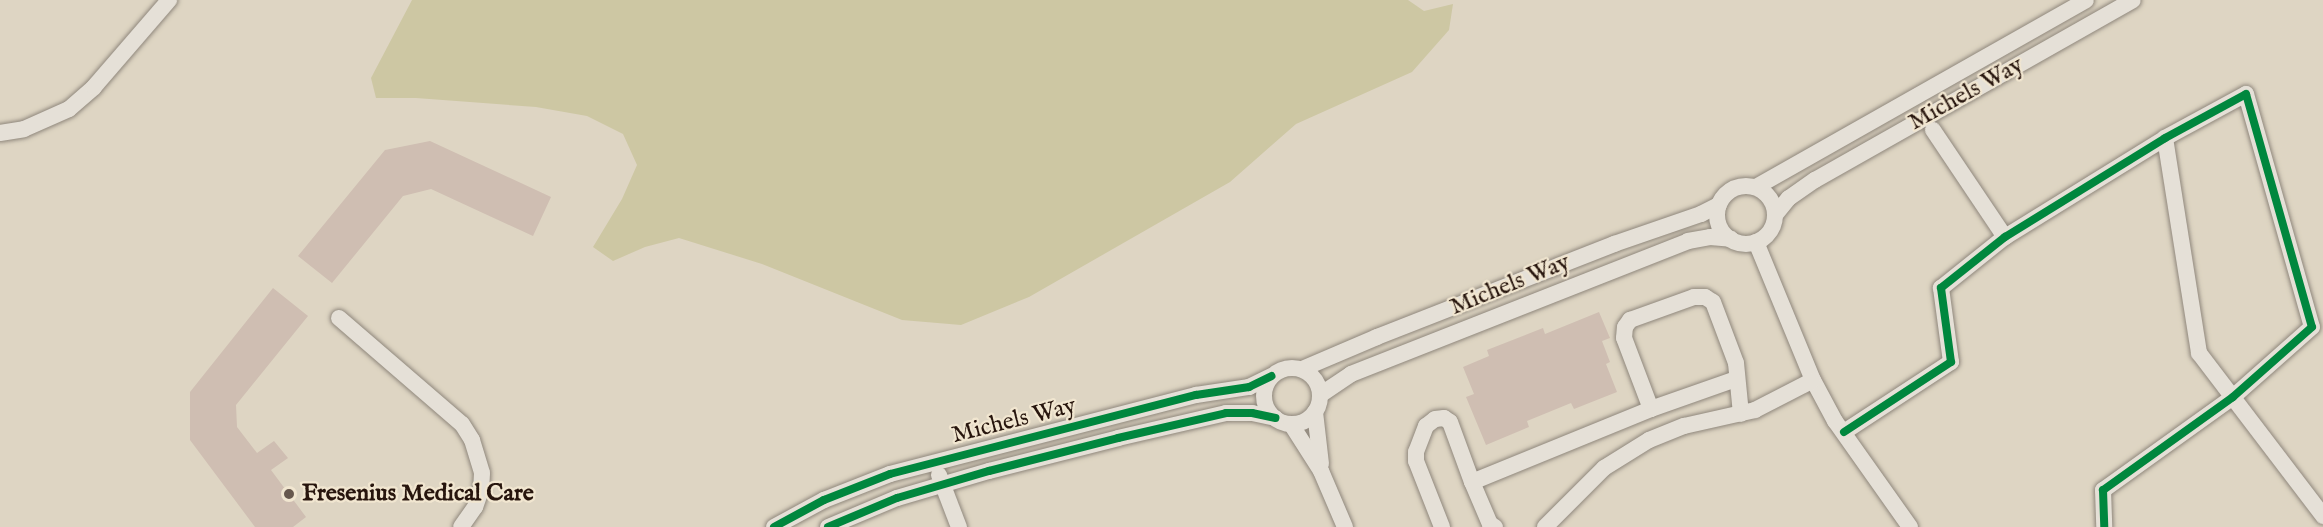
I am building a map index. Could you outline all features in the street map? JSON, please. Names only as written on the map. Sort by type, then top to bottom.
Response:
[{"type":"street","points":[[0,133],[24,129],[69,109],[94,87],[169,0]]},
{"type":"street","name":"Michels Way","points":[[1756,187],[2086,0]]},
{"type":"street","name":"Michels Way","points":[[1775,215],[1789,198],[1815,180],[2133,0]]},
{"type":"street","points":[[1844,432],[1951,362],[1941,288],[2005,237],[2165,138],[2246,94],[2312,327],[2233,397],[2103,490],[2104,527]]},
{"type":"street","points":[[1933,130],[2005,237]]},
{"type":"street","points":[[2165,138],[2199,353],[2323,516]]},
{"type":"street","points":[[1737,187],[1756,187],[1770,198],[1775,215],[1770,231],[1756,242],[1739,242],[1731,239],[1720,225],[1719,205],[1728,192],[1737,187]]},
{"type":"street","name":"Michels Way","points":[[1302,369],[1377,337],[1614,244],[1701,214],[1719,205]]},
{"type":"street","name":"Michels Way","points":[[1320,395],[1351,374],[1688,242],[1710,237],[1731,239]]},
{"type":"street","points":[[1756,242],[1813,380],[1844,432],[1910,527]]},
{"type":"street","points":[[1651,409],[1624,338],[1625,327],[1630,320],[1694,297],[1705,297],[1713,302],[1736,363],[1741,414]]},
{"type":"street","points":[[339,318],[462,424],[472,440],[482,473],[481,490],[475,507],[461,527]]},
{"type":"street","points":[[1322,471],[1315,412],[1320,395],[1315,379],[1302,369],[1286,368],[1272,376],[1264,393],[1268,411],[1275,418],[1291,424],[1322,471],[1345,527]]},
{"type":"street","name":"Michels Way","points":[[774,527],[862,484],[935,461],[1196,395],[1249,387],[1272,376]]},
{"type":"street","points":[[1472,482],[1651,409],[1736,379]]},
{"type":"street","points":[[1545,527],[1604,468],[1649,440],[1684,426],[1755,410],[1813,380]]},
{"type":"street","name":"Michels Way","points":[[828,527],[897,498],[942,484],[1213,415],[1237,412],[1275,418]]},
{"type":"street","points":[[1291,424],[1308,419],[1315,412]]},
{"type":"street","points":[[1442,527],[1416,461],[1416,452],[1426,426],[1436,419],[1444,418],[1450,422],[1491,526]]},
{"type":"street","points":[[935,461],[959,527]]},
{"type":"shaded area","points":[[412,0],[1408,0],[1424,11],[1453,4],[1449,30],[1412,72],[1296,124],[1230,182],[1029,297],[961,325],[902,320],[762,264],[679,238],[645,247],[613,261],[593,247],[622,199],[637,165],[623,134],[587,116],[536,107],[416,98],[376,98],[371,78]]},
{"type":"building","points":[[430,141],[551,197],[533,236],[431,189],[403,196],[332,283],[298,256],[385,150]]},
{"type":"building","points":[[273,288],[308,316],[236,405],[237,427],[257,453],[274,441],[288,458],[271,470],[306,517],[293,527],[255,527],[190,440],[190,392]]},
{"type":"building","points":[[1599,312],[1610,338],[1602,341],[1610,362],[1606,364],[1617,392],[1574,409],[1571,403],[1527,421],[1529,427],[1486,445],[1466,397],[1474,394],[1463,367],[1489,356],[1487,350],[1543,328],[1545,334]]},
{"type":"cycle path","points":[[1844,432],[1951,362],[1941,288],[2005,237],[2165,138],[2246,94],[2312,327],[2233,397],[2103,490],[2104,527]]},
{"type":"cycle path","points":[[774,527],[824,500],[890,474],[1196,395],[1249,387],[1272,376]]},
{"type":"cycle path","points":[[828,527],[897,498],[989,471],[1118,438],[1226,413],[1252,413],[1275,418]]},
{"type":"place","name":"Fresenius Medical Care","points":[[289,494]]}]
